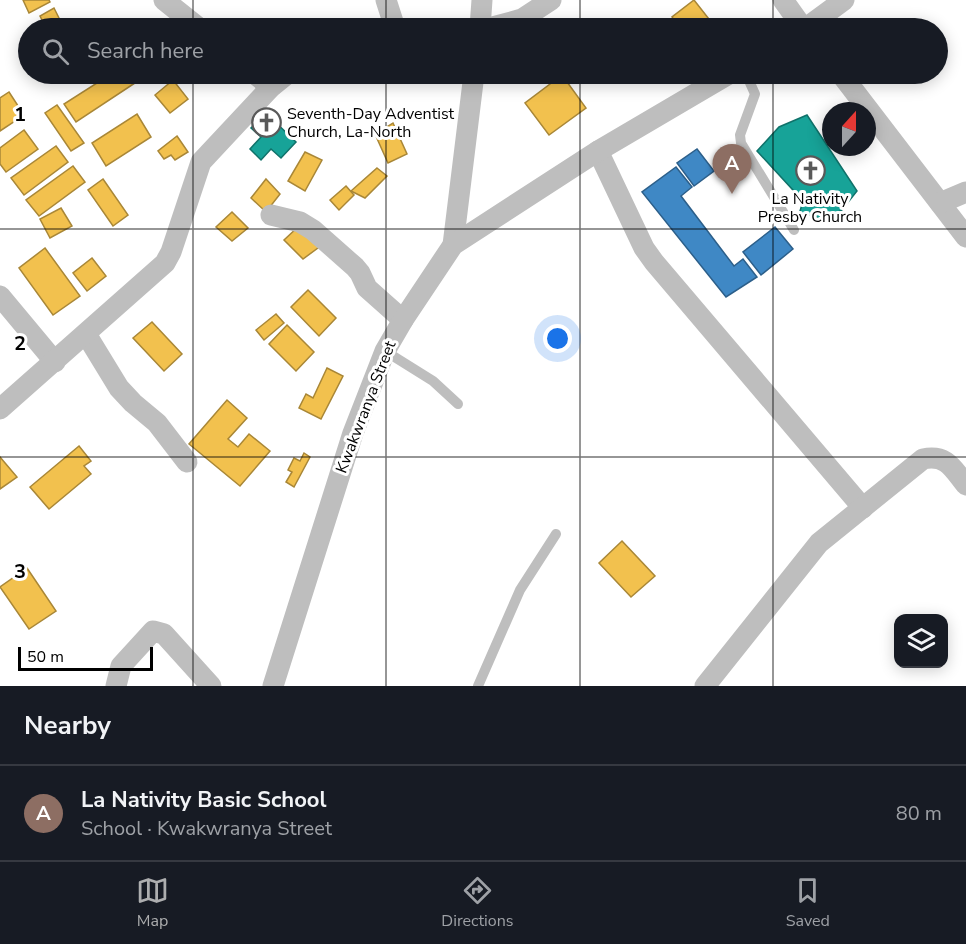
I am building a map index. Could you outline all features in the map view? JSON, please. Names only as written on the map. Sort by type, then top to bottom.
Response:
[{"type":"street","points":[[164,0],[186,18]]},
{"type":"street","points":[[386,0],[392,18]]},
{"type":"street","points":[[481,18],[482,0]]},
{"type":"street","points":[[524,18],[551,0]]},
{"type":"street","points":[[783,0],[796,18]]},
{"type":"street","points":[[818,18],[844,0]]},
{"type":"street","points":[[0,409],[168,259],[201,162],[266,84]]},
{"type":"street","points":[[453,245],[473,84]]},
{"type":"street","name":"Kwakwranya Street","points":[[273,686],[353,433],[386,351],[403,320],[453,245],[598,151],[712,84]]},
{"type":"street","points":[[849,84],[966,237]]},
{"type":"street","points":[[598,151],[644,248],[654,262],[863,508]]},
{"type":"street","points":[[940,203],[966,192]]},
{"type":"street","points":[[271,215],[300,222],[313,230],[355,267],[367,288],[403,320]]},
{"type":"street","points":[[0,296],[55,362]]},
{"type":"street","points":[[86,334],[119,388],[157,423],[187,462]]},
{"type":"street","points":[[705,686],[819,543],[923,459],[935,456],[946,462],[966,485]]},
{"type":"street","points":[[116,686],[121,666],[153,631],[164,634],[211,686]]},
{"type":"lane","points":[[751,84],[755,93],[740,135],[741,143],[794,230]]},
{"type":"lane","points":[[386,351],[433,381],[458,404]]},
{"type":"lane","points":[[478,686],[520,590],[556,534]]},
{"type":"building: Homes","points":[[23,0],[49,0],[50,2],[29,13]]},
{"type":"building: Homes","points":[[694,0],[708,18],[673,18]]},
{"type":"building: Homes","points":[[54,8],[59,18],[41,18],[40,16]]},
{"type":"building: Homes","points":[[95,84],[133,84],[76,122],[64,104]]},
{"type":"building: Homes","points":[[168,84],[176,84],[188,99],[170,113],[155,95]]},
{"type":"building: Homes","points":[[550,84],[569,84],[586,108],[549,135],[525,103]]},
{"type":"building: Homes","points":[[9,92],[24,115],[0,131],[0,98]]},
{"type":"building: Homes","points":[[57,105],[84,143],[71,151],[45,113]]},
{"type":"building: Homes","points":[[137,114],[151,137],[106,166],[92,143]]},
{"type":"building: Homes","points":[[393,123],[407,154],[388,163],[375,134]]},
{"type":"building: Homes","points":[[24,130],[38,149],[6,172],[0,164],[0,148]]},
{"type":"building: Homes","points":[[177,136],[188,152],[175,160],[171,155],[164,159],[158,151]]},
{"type":"building: Homes","points":[[56,146],[68,162],[24,195],[11,178]]},
{"type":"building: Homes","points":[[305,152],[322,160],[305,191],[288,181]]},
{"type":"building: Homes","points":[[73,166],[85,182],[39,216],[26,200]]},
{"type":"building: Homes","points":[[377,168],[387,176],[365,198],[351,191]]},
{"type":"building: Homes","points":[[103,179],[128,215],[113,226],[88,190]]},
{"type":"building: Homes","points":[[266,179],[280,194],[266,212],[251,198]]},
{"type":"building: Homes","points":[[346,186],[354,195],[339,210],[330,200]]},
{"type":"building: Homes","points":[[61,208],[72,226],[50,238],[40,219]]},
{"type":"building: Homes","points":[[232,212],[248,228],[232,241],[216,227]]},
{"type":"building: Homes","points":[[299,226],[322,245],[303,259],[284,240]]},
{"type":"building: Homes","points":[[45,248],[80,296],[53,315],[19,268]]},
{"type":"building: Homes","points":[[92,258],[106,276],[87,291],[73,273]]},
{"type":"building: Homes","points":[[308,290],[336,318],[319,336],[291,307]]},
{"type":"building: Homes","points":[[276,314],[284,323],[264,340],[256,330]]},
{"type":"building: Homes","points":[[152,322],[182,354],[164,371],[133,338]]},
{"type":"building: Homes","points":[[287,325],[314,352],[296,371],[269,344]]},
{"type":"building: Homes","points":[[327,368],[343,376],[321,419],[299,408],[306,394],[313,398]]},
{"type":"building: Homes","points":[[227,400],[247,418],[228,439],[238,447],[249,434],[270,451],[240,486],[189,444]]},
{"type":"building: Homes","points":[[79,446],[91,461],[84,466],[91,474],[49,509],[30,487]]},
{"type":"building: Homes","points":[[304,453],[310,457],[294,487],[286,482],[292,472],[288,470],[294,458],[300,461]]},
{"type":"building: Homes","points":[[0,457],[17,477],[0,489]]},
{"type":"building: Homes","points":[[622,541],[655,576],[631,597],[599,563]]},
{"type":"building: Homes","points":[[27,568],[56,611],[29,629],[0,587]]},
{"type":"building: Schools","points":[[697,149],[714,171],[694,186],[677,163]]},
{"type":"building: Schools","points":[[676,167],[692,187],[681,196],[734,266],[743,259],[757,277],[726,297],[642,192]]},
{"type":"building: Schools","points":[[775,227],[793,249],[761,275],[743,252]]},
{"type":"building: Public","points":[[266,113],[296,142],[281,158],[271,149],[261,160],[250,149],[261,137],[251,128]]},
{"type":"building: Public","name":"La Nativity Presby Church","points":[[807,115],[822,138],[822,156],[834,156],[857,191],[842,210],[820,221],[814,214],[801,217],[803,201],[757,151],[779,127]]},
{"type":"place","name":"Seventh-Day Adventist Church, La-North","points":[[266,123]]},
{"type":"place","name":"La Nativity Presby Church","points":[[810,171]]},
{"type":"place","name":"La Nativity Basic School","points":[[732,194]]}]
